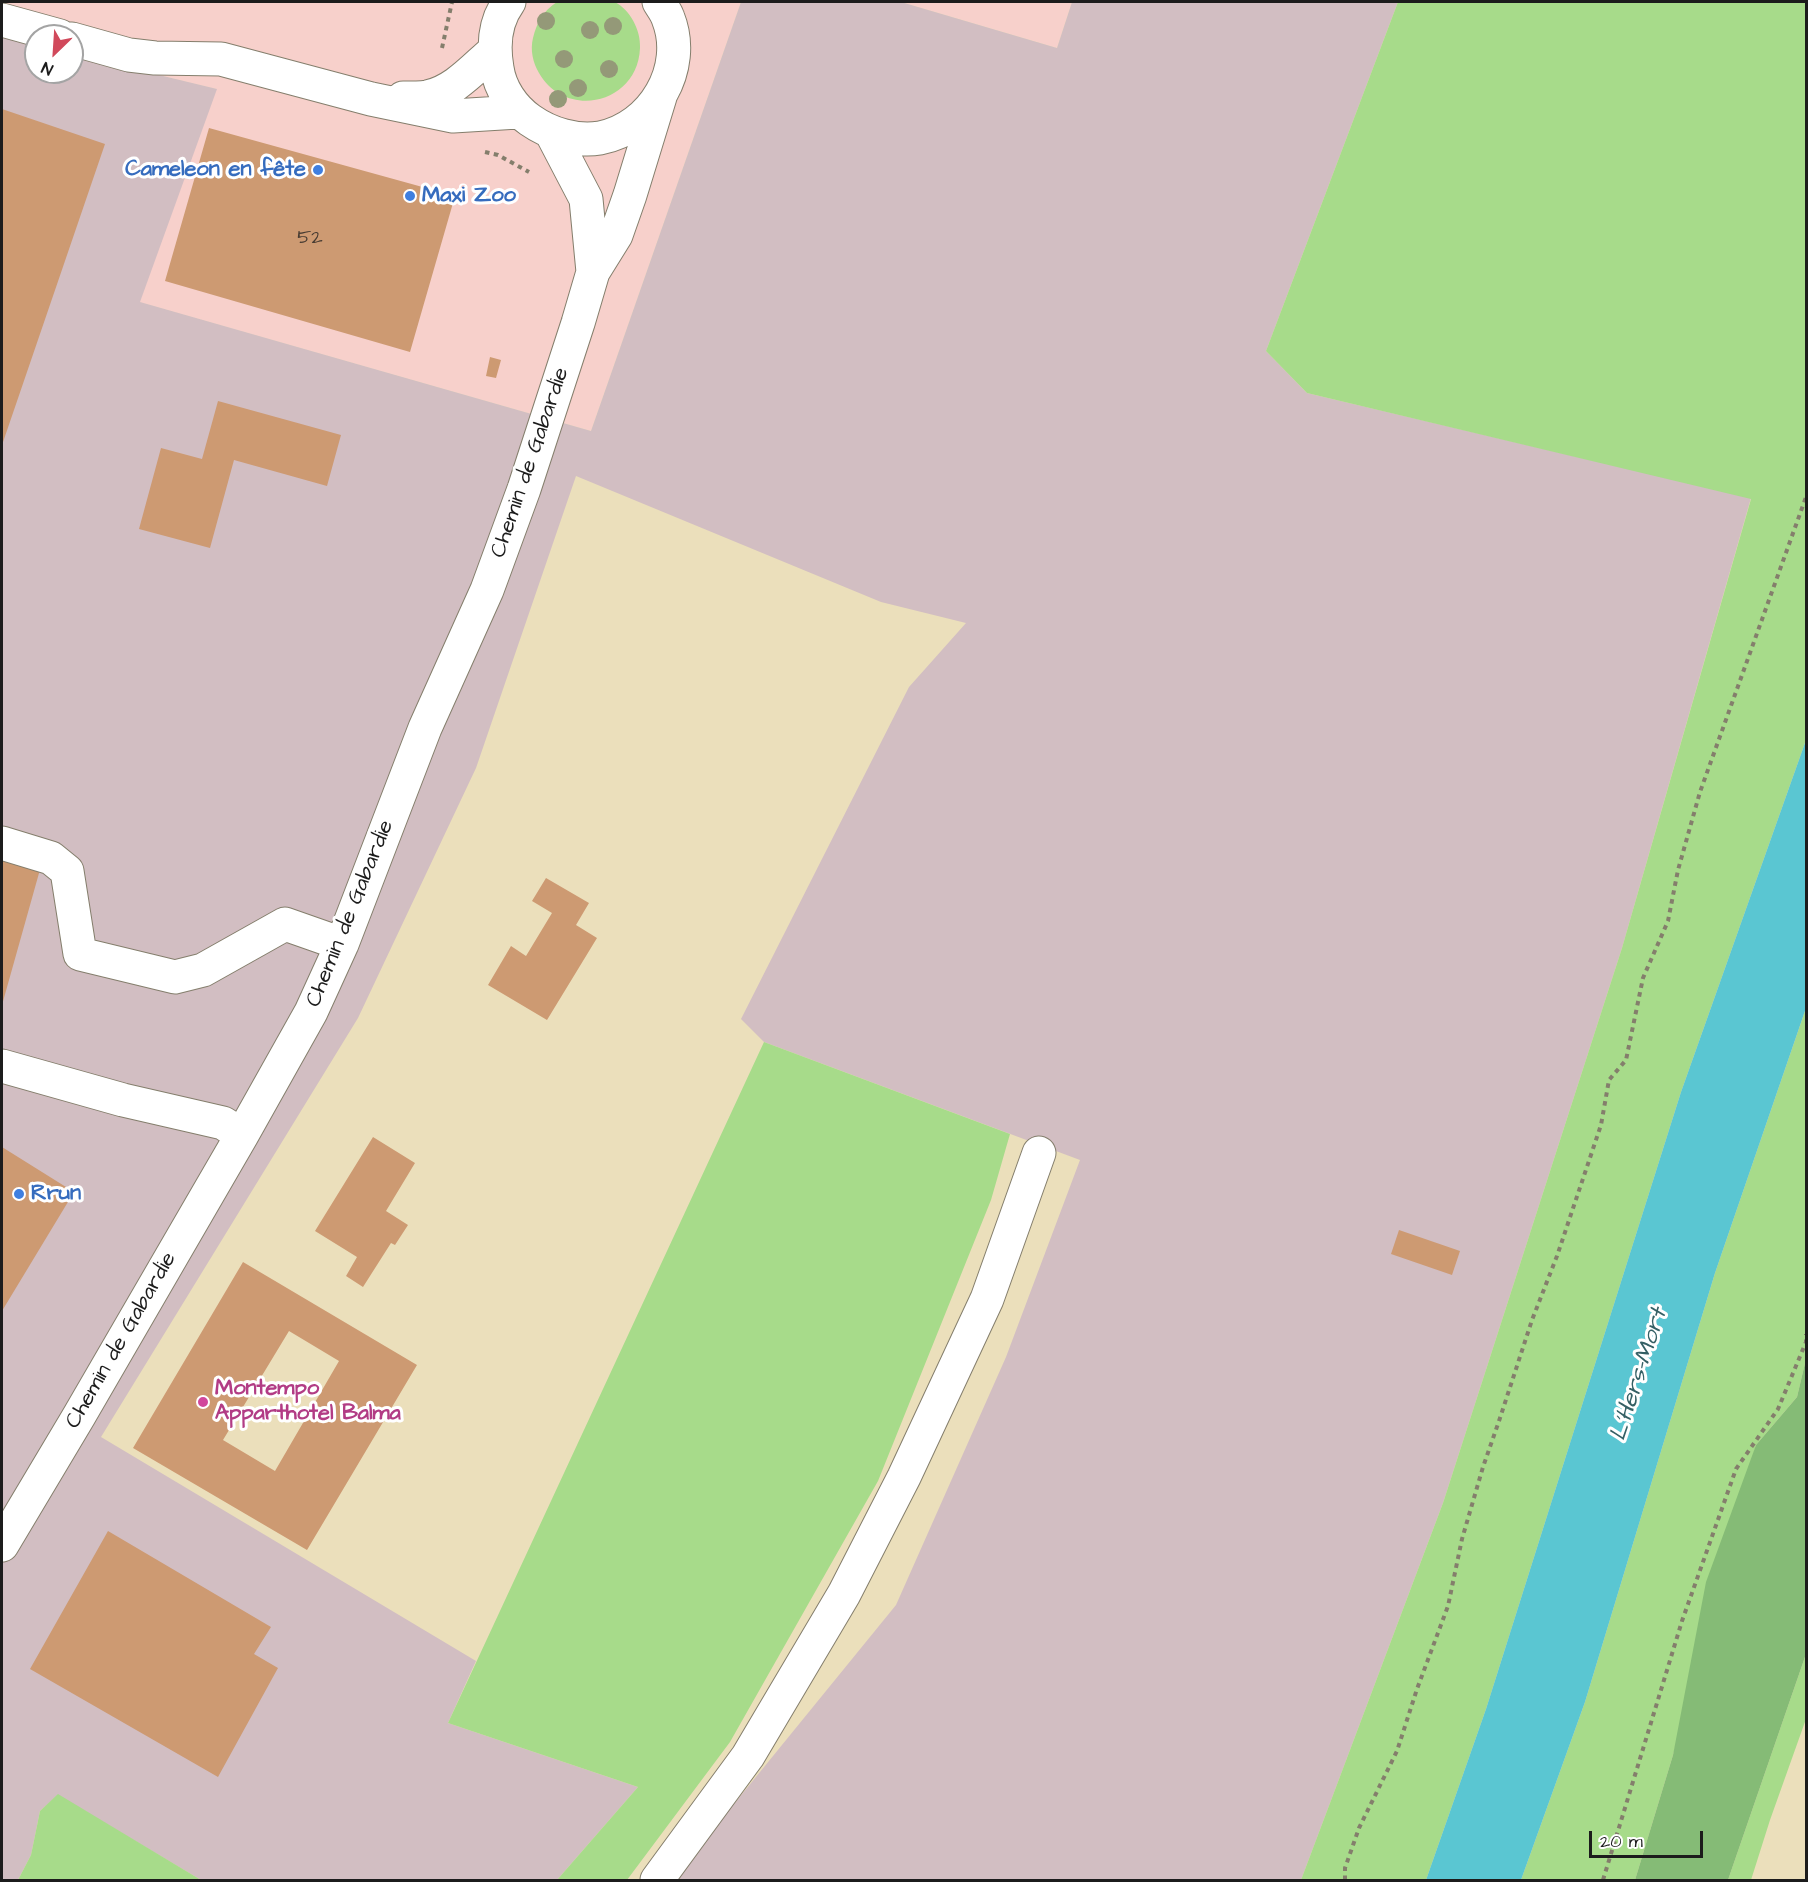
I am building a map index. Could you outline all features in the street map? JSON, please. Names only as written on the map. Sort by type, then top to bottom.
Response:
[{"type":"street","points":[[506,2],[497,27],[494,51],[498,75],[508,98],[518,112],[551,132],[575,138],[600,138],[623,130],[644,116],[660,97]]},
{"type":"street","name":"Chemin de Gabardie","points":[[2,1545],[14,1498],[242,1135],[311,1012],[342,944],[425,728],[487,590],[524,489],[593,272],[616,235],[630,195],[674,58],[668,7]]},
{"type":"street","points":[[2,20],[24,26]]},
{"type":"street","points":[[84,42],[129,55],[155,58],[220,58],[371,99],[453,116],[518,112]]},
{"type":"street","points":[[371,99],[427,97],[445,90],[460,81],[494,51]]},
{"type":"street","name":"Chemin de Gabardie","points":[[551,132],[586,199],[593,272]]},
{"type":"street","points":[[2,843],[51,858],[67,871],[80,954],[175,977],[203,970],[285,924],[342,944]]},
{"type":"street","points":[[2,1066],[123,1100],[222,1123],[242,1135]]},
{"type":"street","points":[[657,1881],[748,1756],[844,1594],[904,1477],[987,1299],[1039,1153]]},
{"type":"path","points":[[442,53],[452,2]]},
{"type":"path","points":[[480,151],[498,155],[532,174]]},
{"type":"path","points":[[1345,1881],[1345,1868],[1359,1827],[1396,1751],[1448,1606],[1462,1539],[1483,1467],[1601,1125],[1608,1080],[1626,1060],[1642,978],[1668,921],[1678,870],[1700,792],[1806,497]]},
{"type":"path","points":[[1604,1881],[1682,1621],[1737,1469],[1778,1409],[1806,1342],[1806,1334]]},
{"type":"shaded area","points":[[2,2],[741,2],[591,431],[139,302],[216,89],[84,57],[84,24],[24,24],[24,42],[2,37]]},
{"type":"shaded area","points":[[741,2],[901,2],[1057,48],[1072,2],[1398,2],[1266,351],[1307,393],[1751,498],[1622,948],[1443,1503],[1301,1880],[672,1880],[896,1605],[1006,1357],[1080,1160],[764,1042],[741,1019],[909,687],[966,623],[881,602],[576,476],[476,768],[358,1018],[101,1437],[476,1661],[448,1723],[638,1787],[557,1880],[201,1880],[58,1795],[40,1811],[31,1855],[18,1880],[2,1880],[2,37],[24,42],[24,84],[84,84],[84,57],[217,89],[140,302],[591,431]]},
{"type":"shaded area","points":[[901,2],[1072,2],[1057,48]]},
{"type":"green space","points":[[557,2],[615,2],[630,15],[639,34],[640,48],[636,67],[627,82],[615,93],[599,99],[583,101],[566,97],[551,88],[539,73],[533,56],[533,38],[541,17]]},
{"type":"green space","points":[[1398,2],[1806,2],[1806,740],[1681,1092],[1486,1709],[1426,1880],[1301,1880],[1443,1503],[1622,948],[1751,499],[1307,393],[1266,351]]},
{"type":"green space","points":[[1806,1008],[1806,1359],[1797,1397],[1756,1445],[1673,1755],[1635,1880],[1521,1880],[1585,1702],[1715,1273]]},
{"type":"green space","points":[[764,1042],[1010,1134],[991,1200],[878,1481],[730,1742],[627,1880],[557,1880],[638,1787],[448,1723]]},
{"type":"green space","points":[[1806,1359],[1806,1654],[1728,1880],[1635,1880],[1673,1755],[1706,1582],[1756,1445],[1797,1397]]},
{"type":"green space","points":[[1806,1654],[1806,1719],[1751,1880],[1728,1880]]},
{"type":"green space","points":[[58,1794],[201,1880],[18,1880],[31,1855],[40,1811]]},
{"type":"water","name":"L'Hers-Mort","points":[[1806,740],[1806,1008],[1715,1273],[1585,1702],[1521,1880],[1426,1880],[1486,1709],[1681,1092]]},
{"type":"building","points":[[2,109],[105,144],[2,445]]},
{"type":"building","points":[[209,128],[455,196],[410,352],[165,281]]},
{"type":"building","points":[[490,357],[501,360],[496,378],[486,376]]},
{"type":"building","points":[[218,401],[341,435],[327,486],[234,460],[210,548],[139,529],[161,448],[202,459]]},
{"type":"building","points":[[2,855],[41,866],[2,1005]]},
{"type":"building","points":[[546,878],[589,903],[576,925],[597,938],[547,1020],[488,985],[511,946],[526,956],[552,913],[532,901]]},
{"type":"building","points":[[373,1137],[415,1163],[386,1211],[408,1225],[395,1245],[391,1243],[363,1287],[346,1276],[357,1257],[315,1231]]},
{"type":"building","points":[[2,1147],[74,1192],[2,1311]]},
{"type":"building","points":[[1399,1230],[1460,1251],[1452,1275],[1391,1254]]},
{"type":"building","name":"Montempo Apparthotel Balma","points":[[243,1262],[417,1365],[307,1550],[133,1448]],"holes":[[[289,1331],[339,1361],[275,1471],[223,1440]]]},
{"type":"building","points":[[108,1531],[271,1627],[254,1654],[278,1668],[218,1777],[30,1669]]},
{"type":"place","name":"Cameleon en fête","points":[[318,170]]},
{"type":"place","name":"Maxi Zoo","points":[[410,196]]},
{"type":"place","name":"Rrun","points":[[19,1194]]},
{"type":"place","name":"Montempo Apparthotel Balma","points":[[203,1402]]}]
